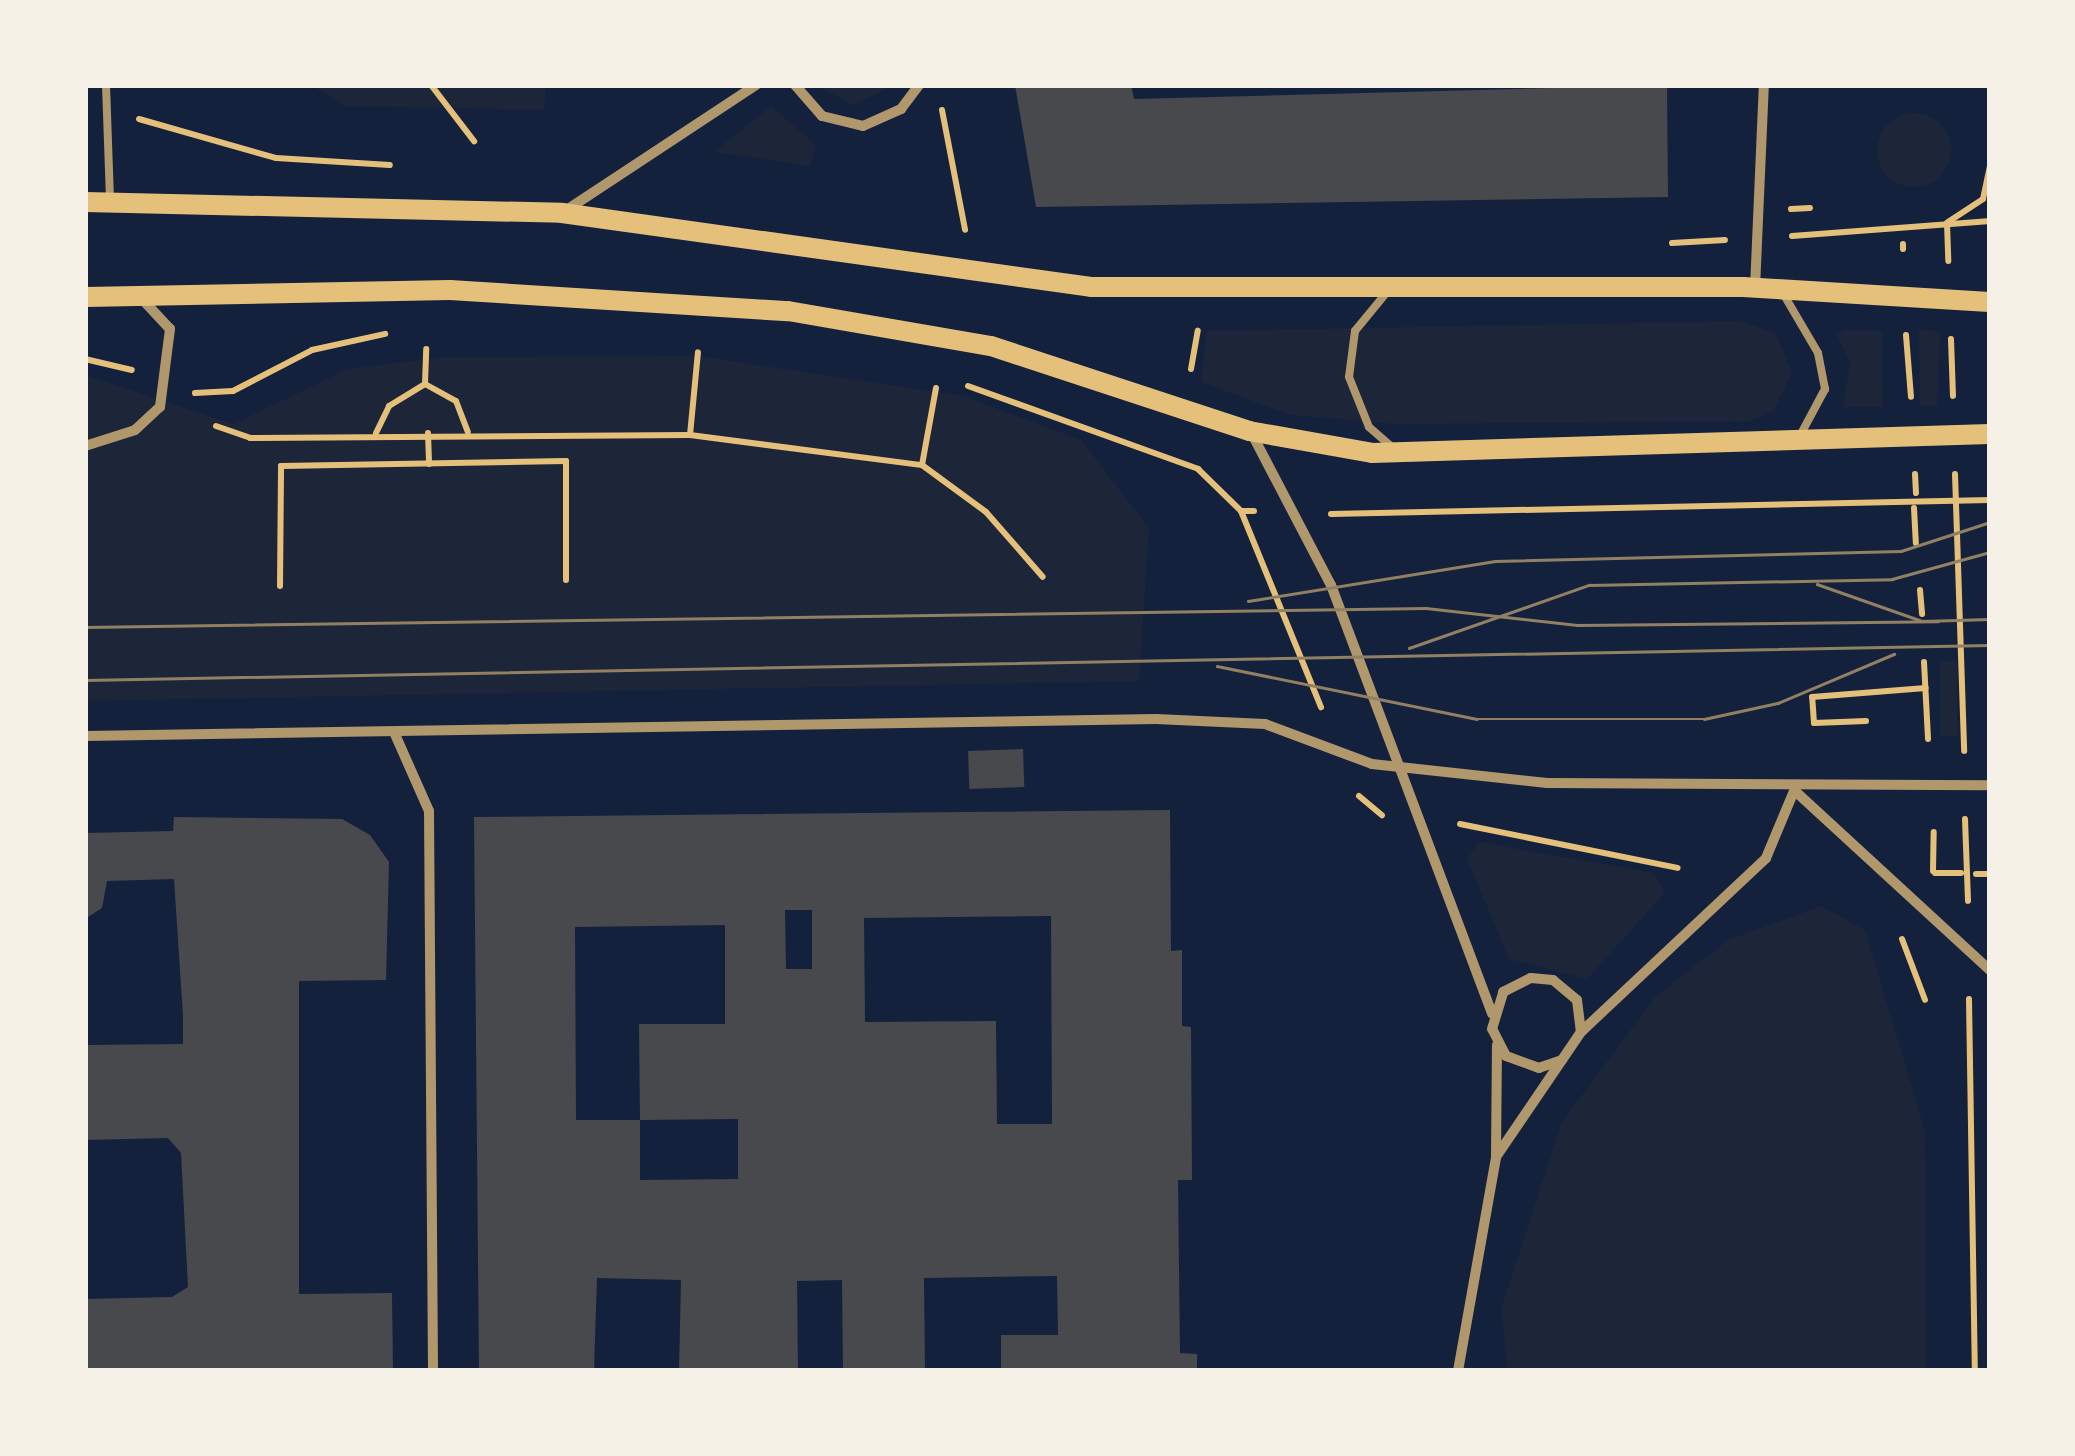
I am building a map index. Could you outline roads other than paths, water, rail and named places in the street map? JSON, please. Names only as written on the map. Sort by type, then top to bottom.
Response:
[{"type":"main road","points":[[85,202],[562,213],[1029,276],[1199,292],[1391,287],[1755,288],[1990,302]]},
{"type":"main road","points":[[85,297],[450,290],[628,298],[788,312],[991,346],[1249,431],[1399,454],[1791,444],[1990,434]]},
{"type":"street","points":[[562,213],[756,85]]},
{"type":"street","points":[[795,85],[822,116],[863,126],[901,108],[920,85]]},
{"type":"street","points":[[1755,288],[1761,238],[1764,85]]},
{"type":"street","points":[[85,446],[135,430],[168,382],[170,328],[138,296]]},
{"type":"street","points":[[1249,431],[1299,512],[1402,769],[1492,1014],[1497,1045],[1496,1157],[1458,1371]]},
{"type":"street","points":[[85,736],[1156,719],[1266,724],[1342,757],[1402,769],[1794,791],[1990,785]]},
{"type":"street","points":[[394,732],[429,810],[433,1371]]},
{"type":"street","points":[[1794,791],[1990,970]]},
{"type":"street","points":[[1496,1157],[1582,1032],[1766,858],[1794,791]]},
{"type":"street","points":[[1492,1014],[1514,983],[1542,977],[1577,1000],[1582,1032]]},
{"type":"street","points":[[1497,1045],[1521,1065],[1563,1060]]},
{"type":"lane","points":[[106,85],[110,202]]},
{"type":"lane","points":[[1391,287],[1355,331],[1350,377],[1369,426],[1399,454]]},
{"type":"lane","points":[[1779,289],[1809,332],[1824,389],[1791,444]]},
{"type":"tram line","points":[[1248,601],[1495,561],[1901,551],[1990,522]]},
{"type":"tram line","points":[[1409,648],[1589,585],[1892,579],[1990,552]]},
{"type":"tram line","points":[[1817,584],[1922,621],[1990,619]]},
{"type":"tram line","points":[[85,627],[1426,608],[1577,625],[1938,621]]},
{"type":"tram line","points":[[85,680],[1990,645]]},
{"type":"tram line","points":[[1217,666],[1477,719],[1704,719],[1778,703],[1894,654]]}]
